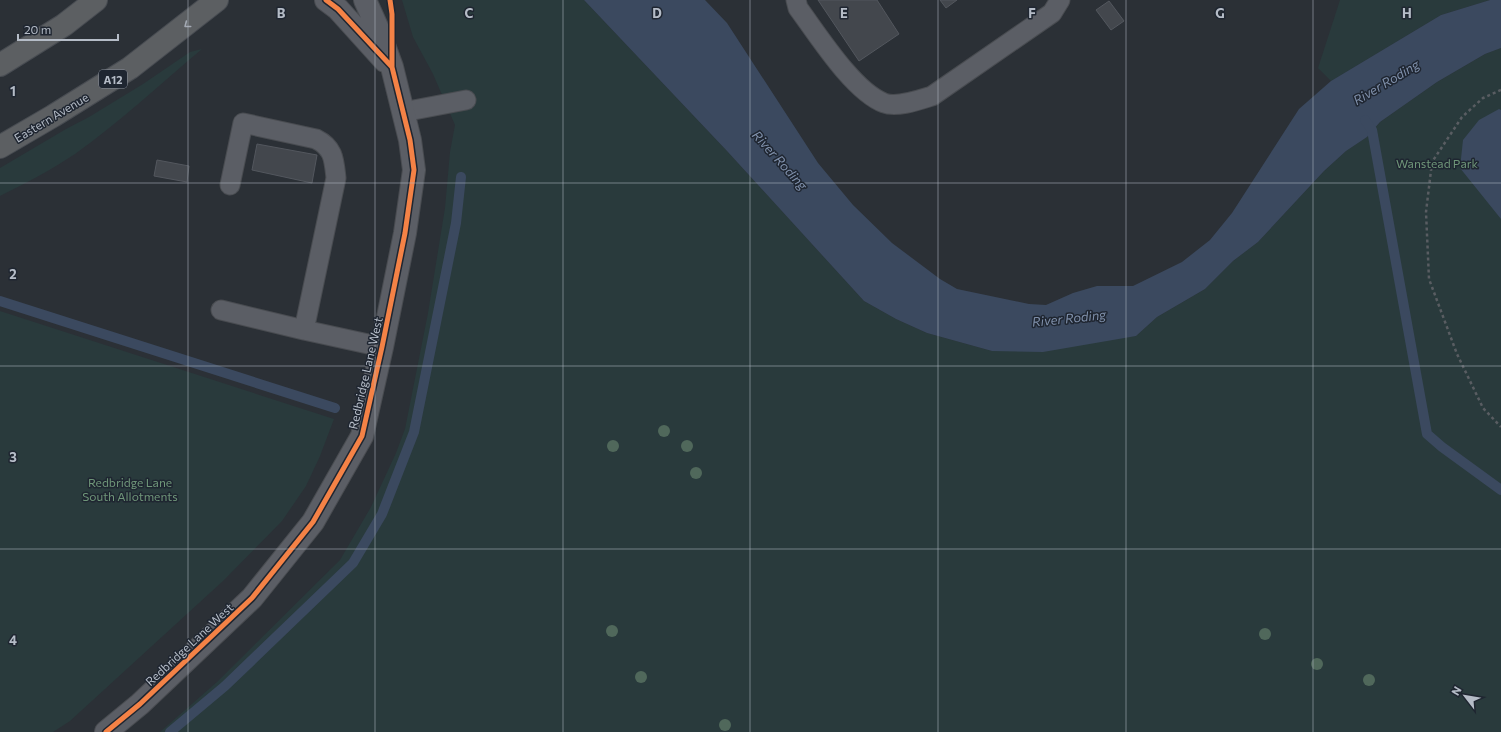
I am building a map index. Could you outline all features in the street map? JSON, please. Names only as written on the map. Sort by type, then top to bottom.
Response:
[{"type":"highway","points":[[0,65],[64,25],[96,0]]},
{"type":"highway","name":"Eastern Avenue","points":[[0,147],[130,68],[217,0]]},
{"type":"street","name":"Redbridge Lane West","points":[[326,0],[338,10],[392,68]]},
{"type":"street","name":"Redbridge Lane West","points":[[106,732],[146,698],[252,598],[313,522],[362,436],[405,233],[414,170],[410,140],[392,68],[378,29],[365,0]]},
{"type":"lane","points":[[796,0],[798,8],[847,73],[864,92],[885,103],[903,104],[909,104],[932,96],[1052,13],[1060,0]]},
{"type":"lane","points":[[403,112],[466,100]]},
{"type":"lane","points":[[230,184],[243,122],[316,139],[323,142],[333,154],[336,178],[304,330]]},
{"type":"lane","points":[[221,310],[382,347]]},
{"type":"path","points":[[1501,90],[1483,98],[1462,117],[1432,162],[1426,212],[1429,279],[1457,354],[1483,408],[1501,427]]},
{"type":"green space","name":"Wanstead Park","points":[[402,0],[584,0],[727,151],[864,301],[896,319],[927,333],[992,351],[1136,336],[1157,317],[1205,289],[1233,261],[1258,242],[1324,171],[1346,151],[1367,137],[1380,122],[1437,82],[1485,54],[1501,48],[1501,732],[160,732],[217,682],[340,560],[371,507],[396,453],[405,429],[428,313],[445,208],[450,152],[455,125],[433,74],[413,37]]},
{"type":"green space","points":[[1340,0],[1490,0],[1441,15],[1331,81],[1318,68]]},
{"type":"green space","points":[[202,49],[92,142],[57,165],[0,196],[0,168],[89,117],[143,84],[190,52]]},
{"type":"green space","name":"Redbridge Lane South Allotments","points":[[0,311],[334,419],[320,456],[306,486],[282,521],[223,581],[70,721],[53,732],[0,732]]},
{"type":"water","name":"River Roding","points":[[584,0],[705,0],[727,23],[818,163],[853,205],[892,243],[940,279],[957,289],[1029,304],[1046,305],[1073,293],[1097,286],[1133,286],[1182,262],[1210,240],[1232,213],[1299,109],[1331,81],[1441,15],[1490,0],[1501,0],[1501,48],[1485,54],[1437,82],[1380,122],[1367,137],[1346,151],[1324,171],[1258,242],[1233,261],[1205,289],[1157,317],[1136,336],[1043,352],[992,351],[927,333],[896,319],[864,301],[727,151]]},
{"type":"water","points":[[1499,109],[1501,110],[1501,219],[1460,168],[1463,140],[1479,120]]},
{"type":"building","points":[[818,0],[877,0],[899,34],[859,61]]},
{"type":"building","points":[[940,0],[957,0],[946,8]]},
{"type":"building","points":[[1109,1],[1124,21],[1111,30],[1096,10]]},
{"type":"building","points":[[257,144],[317,155],[312,183],[252,170]]},
{"type":"building","points":[[157,160],[189,166],[187,182],[154,176]]},
{"type":"waterway","points":[[1365,120],[1372,130],[1427,434],[1442,447],[1501,490]]},
{"type":"waterway","points":[[170,732],[225,686],[353,563],[382,514],[414,432],[456,223],[461,177]]},
{"type":"waterway","points":[[0,301],[335,408]]},
{"type":"cycle path","points":[[106,732],[140,704],[252,598],[313,522],[362,436],[405,233],[414,170],[410,140],[392,67],[338,9],[326,0]]},
{"type":"cycle path","points":[[390,0],[392,14],[392,67]]}]
